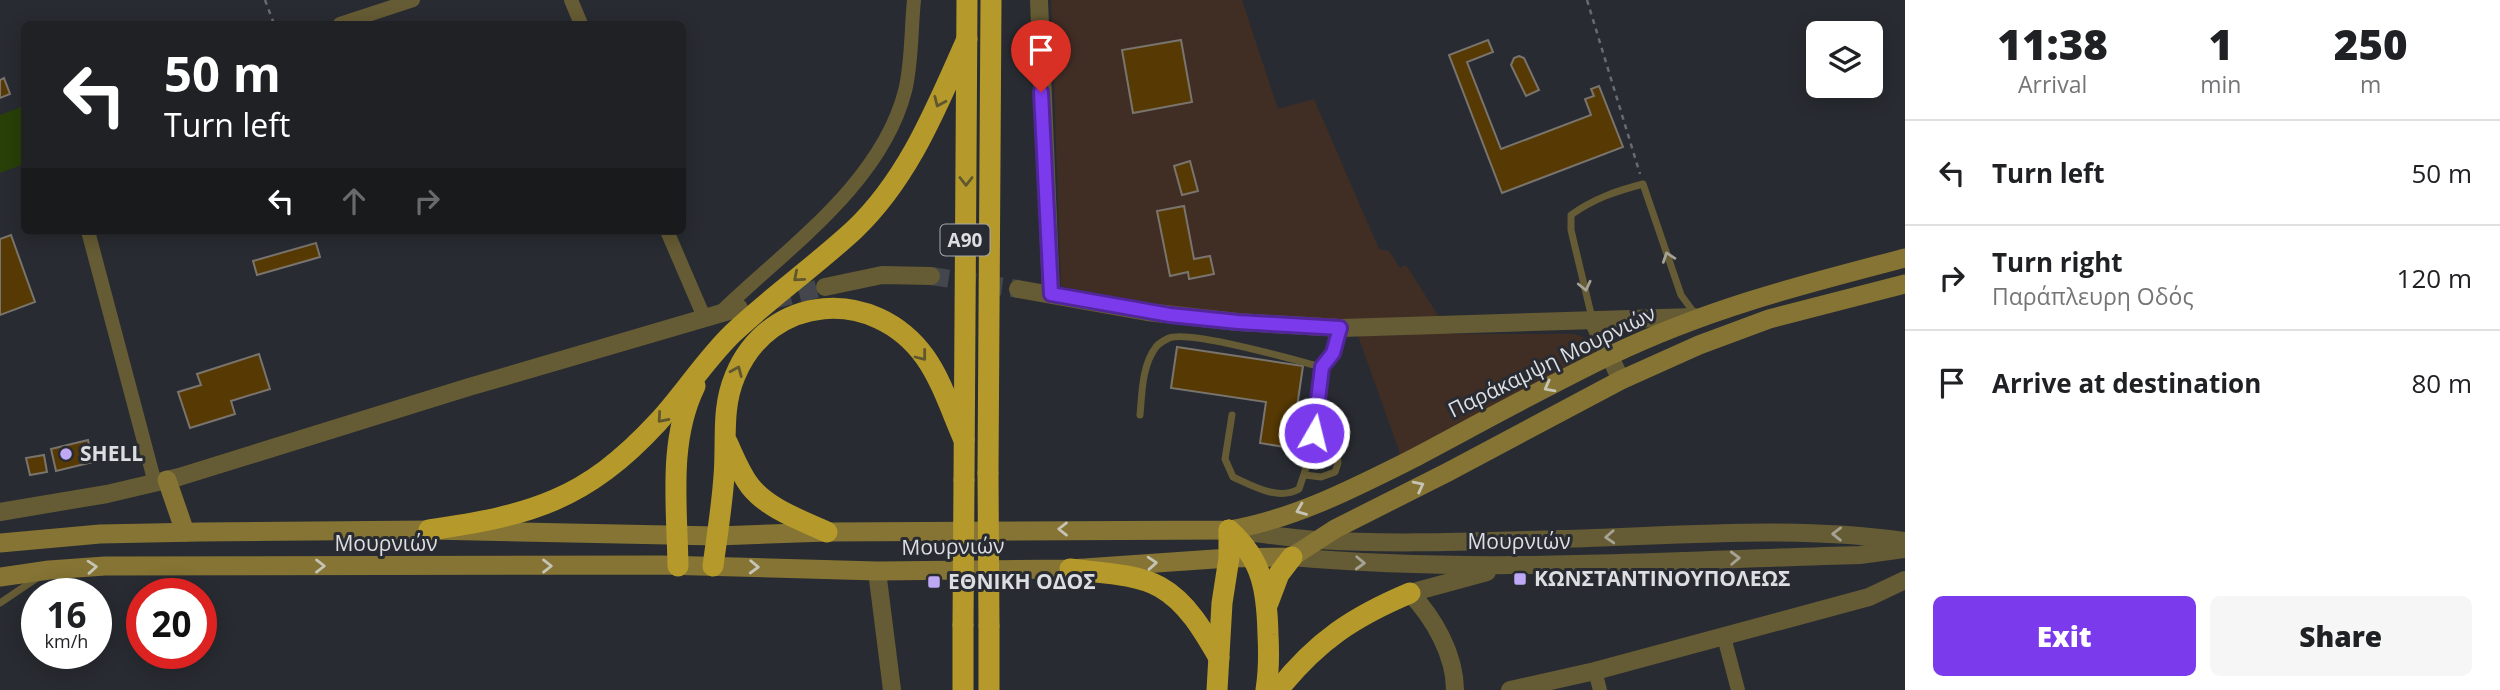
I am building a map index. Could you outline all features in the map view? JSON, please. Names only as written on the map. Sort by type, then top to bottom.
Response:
[{"type":"highway","name":"Α90","points":[[963,690],[967,0]]},
{"type":"highway","name":"Α90","points":[[990,688],[988,473],[991,0]]},
{"type":"highway","points":[[429,530],[517,514],[571,494],[621,459],[658,422],[732,334],[855,229],[877,204],[916,148],[967,40]]},
{"type":"highway","points":[[713,566],[725,474],[725,408],[733,378],[754,342],[790,317],[817,309],[844,307],[887,323],[904,335],[925,357],[964,440]]},
{"type":"highway","points":[[678,566],[676,458],[688,400],[706,366]]},
{"type":"highway","points":[[724,437],[751,487],[785,513],[827,532]]},
{"type":"highway","points":[[1229,530],[1244,543],[1253,557],[1260,571],[1268,603],[1269,672],[1266,690]]},
{"type":"highway","points":[[1217,690],[1229,530]]},
{"type":"highway","points":[[1268,603],[1279,574],[1292,557]]},
{"type":"highway","points":[[1070,569],[1143,580],[1161,587],[1192,616],[1219,657]]},
{"type":"highway","points":[[1278,690],[1326,639],[1351,621],[1410,593]]},
{"type":"main road","name":"Παράκαμψη Μουρνιών","points":[[0,544],[100,534],[185,532],[429,530],[717,536],[827,532],[1229,530],[1258,525],[1354,489],[1609,356],[1697,317],[1762,296],[1905,258]]},
{"type":"main road","points":[[1292,557],[1315,540],[1621,380],[1699,345],[1769,319],[1905,284]]},
{"type":"main road","points":[[161,482],[185,532]]},
{"type":"main road","name":"Μουρνιών","points":[[0,577],[105,566],[713,566],[877,571],[1070,569],[1229,558],[1292,557]]},
{"type":"street","points":[[349,21],[413,0]]},
{"type":"street","points":[[571,0],[580,21]]},
{"type":"street","points":[[0,512],[161,482],[721,312],[841,199],[885,142],[906,89],[914,0]]},
{"type":"street","points":[[1039,0],[1051,294]]},
{"type":"street","points":[[89,235],[161,482]]},
{"type":"street","points":[[670,235],[721,312]]},
{"type":"street","points":[[825,287],[882,275],[931,276]]},
{"type":"street","points":[[1018,289],[1147,312],[1238,322],[1340,328],[1697,317]]},
{"type":"street","points":[[1593,321],[1621,380]]},
{"type":"street","name":"Μουρνιών","points":[[1229,530],[1315,540],[1534,540],[1707,533],[1860,535],[1905,541]]},
{"type":"street","name":"Μουρνιών","points":[[1292,557],[1350,562],[1506,566],[1860,555],[1905,549]]},
{"type":"street","points":[[1455,690],[1452,666],[1438,632],[1425,609],[1410,593],[1506,566]]},
{"type":"street","points":[[877,571],[892,690]]},
{"type":"street","points":[[1510,690],[1595,671],[1869,597],[1905,580]]},
{"type":"street","points":[[1724,637],[1738,690]]},
{"type":"street","points":[[1595,671],[1600,690]]},
{"type":"lane","points":[[1593,321],[1571,230],[1572,215],[1588,203],[1643,184],[1681,295],[1697,317]]},
{"type":"lane","points":[[1232,415],[1225,459],[1233,477],[1276,494],[1299,489],[1312,450],[1322,367],[1333,353],[1340,328]]},
{"type":"lane","points":[[1140,415],[1147,365],[1156,346],[1171,337],[1235,345],[1322,367]]},
{"type":"lane","points":[[1305,475],[1321,477],[1335,472],[1338,463],[1335,433]]},
{"type":"lane","points":[[0,603],[49,570]]},
{"type":"path","points":[[265,0],[273,21]]},
{"type":"path","points":[[1587,0],[1643,184]]},
{"type":"shaded area","points":[[1051,0],[1242,0],[1278,109],[1314,99],[1379,249],[1389,251],[1400,268],[1406,265],[1450,334],[1574,334],[1586,338],[1595,353],[1402,459],[1353,322],[1208,313],[1138,304],[1061,286]]},
{"type":"green space","points":[[21,107],[21,165],[0,173],[0,115]]},
{"type":"building","points":[[1181,40],[1192,102],[1133,113],[1122,50]]},
{"type":"building","points":[[1488,40],[1493,52],[1467,62],[1501,149],[1591,115],[1585,99],[1594,96],[1591,89],[1599,86],[1623,147],[1502,193],[1449,55]]},
{"type":"building","points":[[1514,58],[1524,58],[1539,90],[1526,96],[1511,65]]},
{"type":"building","points":[[4,78],[10,94],[0,98],[0,80]]},
{"type":"building","points":[[1190,161],[1198,191],[1182,195],[1174,166]]},
{"type":"building","points":[[1184,206],[1194,259],[1210,256],[1214,274],[1189,279],[1188,272],[1170,276],[1157,211]]},
{"type":"building","points":[[11,235],[35,302],[0,315],[0,239]]},
{"type":"building","points":[[316,243],[320,257],[257,275],[253,261]]},
{"type":"building","points":[[1177,347],[1303,366],[1291,448],[1260,443],[1266,402],[1171,388]]},
{"type":"building","points":[[259,354],[270,389],[231,401],[235,414],[190,428],[178,392],[201,385],[197,374]]},
{"type":"building","points":[[88,440],[93,462],[56,471],[51,449]]},
{"type":"building","points":[[44,455],[47,472],[30,475],[26,458]]},
{"type":"tunnel","points":[[931,276],[1018,289]]},
{"type":"tunnel","points":[[773,300],[825,287]]},
{"type":"place","name":"SHELL","points":[[66,454]]},
{"type":"place","name":"ΚΩΝΣΤΑΝΤΙΝΟΥΠΟΛΕΩΣ","points":[[1520,579]]},
{"type":"place","name":"ΕΘΝΙΚΗ ΟΔΟΣ","points":[[934,582]]},
{"type":"route","points":[[1041,92],[1051,294],[1170,315],[1340,328],[1333,353],[1322,367],[1314,433]]}]
